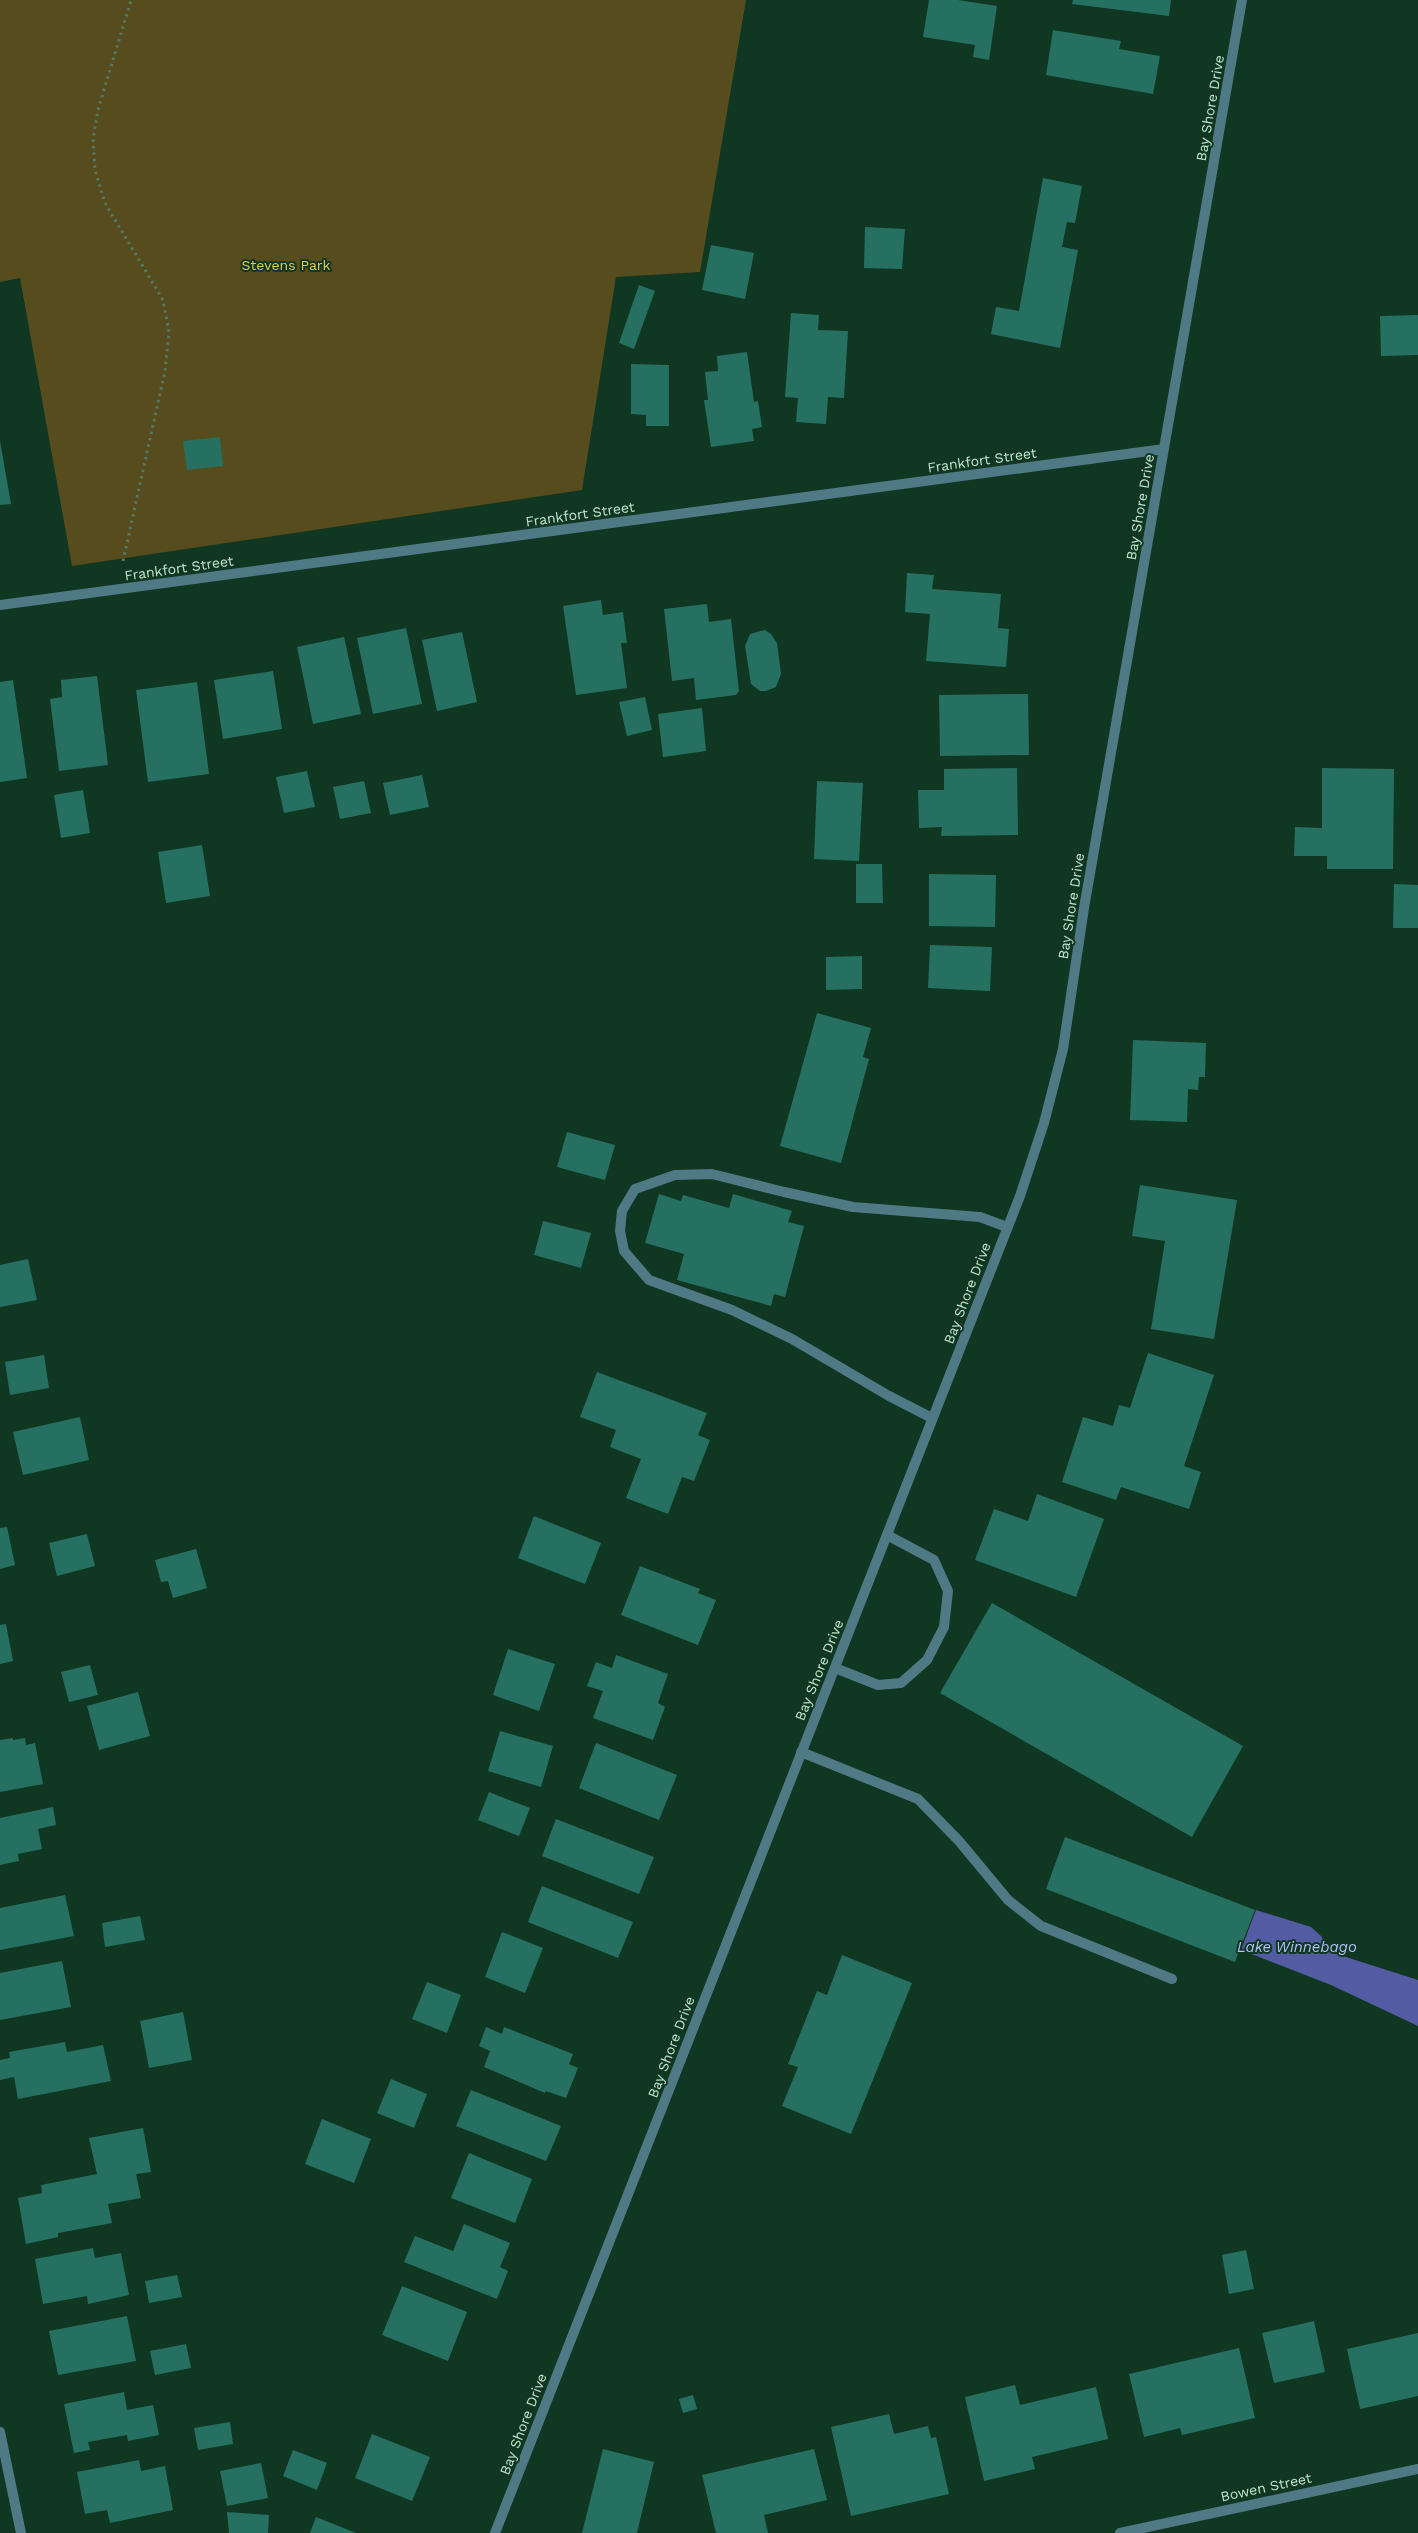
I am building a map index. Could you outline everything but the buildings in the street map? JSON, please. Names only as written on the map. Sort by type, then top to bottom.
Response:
[{"type":"street","name":"Bay Shore Drive","points":[[495,2533],[1007,1227],[1044,1123],[1062,1049],[1086,899],[1242,0]]},
{"type":"street","name":"Frankfort Street","points":[[0,605],[1164,449]]},
{"type":"street","points":[[932,1418],[889,1396],[792,1339],[749,1318],[649,1280],[624,1252],[620,1232],[622,1211],[635,1189],[675,1175],[712,1174],[853,1207],[980,1217],[1007,1227]]},
{"type":"street","points":[[834,1668],[878,1685],[901,1683],[927,1660],[944,1627],[948,1591],[934,1560],[887,1535]]},
{"type":"street","points":[[801,1752],[918,1800],[960,1841],[1008,1900],[1041,1926],[1172,1979]]},
{"type":"street","points":[[0,2432],[20,2533]]},
{"type":"street","name":"Bowen Street","points":[[1120,2533],[1418,2469]]},
{"type":"path","points":[[117,590],[165,371],[169,332],[163,300],[105,203],[95,170],[94,139],[98,110],[131,0]]},
{"type":"green space","name":"Stevens Park","points":[[0,0],[746,0],[700,272],[616,277],[582,490],[72,566],[20,278],[0,282]]},
{"type":"water","name":"Lake Winnebago","points":[[1256,1910],[1311,1927],[1322,1937],[1327,1951],[1418,1980],[1418,2026],[1331,1985],[1241,1950]]}]
